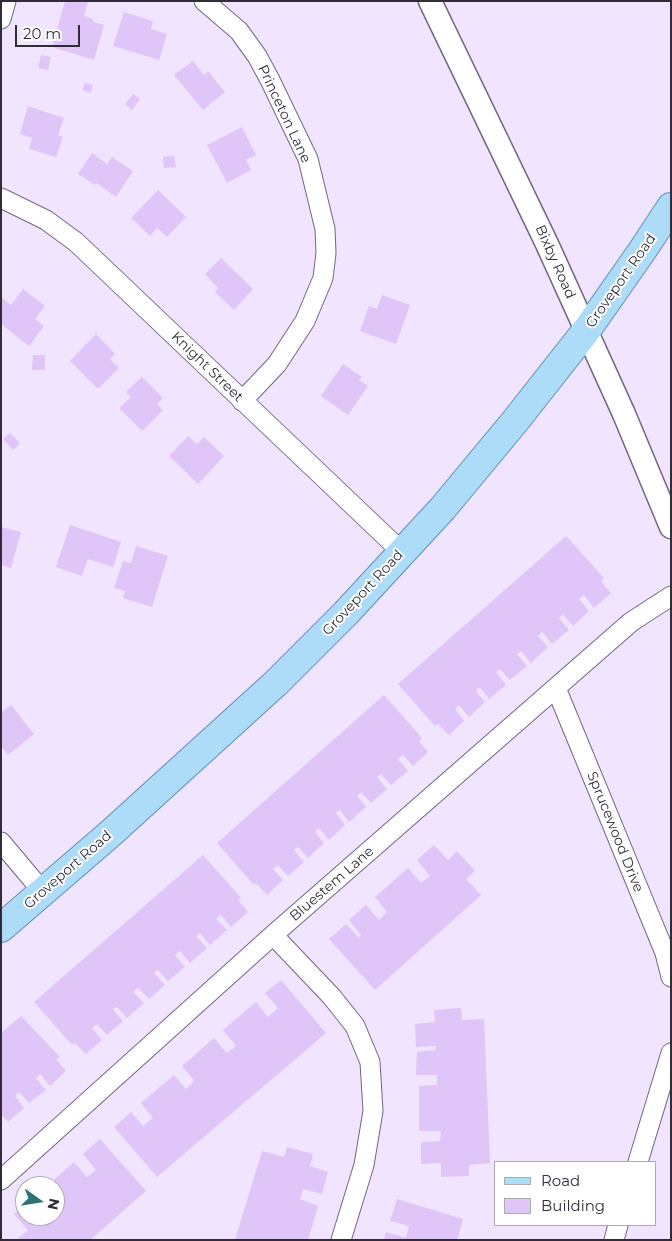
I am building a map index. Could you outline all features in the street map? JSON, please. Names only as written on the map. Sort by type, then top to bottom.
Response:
[{"type":"main road","name":"Groveport Road","points":[[1,928],[111,833],[276,683],[346,613],[443,508],[516,420],[586,331],[671,207]]},
{"type":"street","points":[[1,18],[6,1]]},
{"type":"street","name":"Princeton Lane","points":[[204,1],[239,32],[257,56],[270,80],[308,159],[325,229],[326,253],[323,278],[305,321],[277,364],[242,401]]},
{"type":"street","name":"Bixby Road","points":[[430,1],[543,235],[624,414],[671,527]]},
{"type":"street","name":"Knight Street","points":[[1,198],[46,220],[76,242],[402,552]]},
{"type":"street","name":"Bluestem Lane","points":[[1,1180],[273,935],[631,622],[671,596]]},
{"type":"street","name":"Sprucewood Drive","points":[[556,688],[665,953],[671,977]]},
{"type":"street","points":[[1,842],[43,892]]},
{"type":"street","points":[[273,935],[332,997],[355,1026],[370,1062],[372,1120],[364,1165],[341,1240]]},
{"type":"street","points":[[638,1161],[671,1053]]},
{"type":"street","points":[[614,1240],[618,1226]]},
{"type":"building","points":[[65,1],[88,1],[84,16],[93,19],[93,22],[104,25],[94,60],[52,47]]},
{"type":"building","points":[[124,12],[153,21],[151,29],[167,34],[159,60],[113,46]]},
{"type":"building","points":[[41,55],[51,57],[48,70],[38,68]]},
{"type":"building","points":[[193,61],[204,75],[208,71],[225,92],[203,110],[174,75]]},
{"type":"building","points":[[85,83],[93,85],[91,93],[82,90]]},
{"type":"building","points":[[133,94],[140,99],[132,110],[125,104]]},
{"type":"building","points":[[28,106],[64,118],[58,135],[63,137],[56,157],[29,149],[32,138],[20,134]]},
{"type":"building","points":[[242,127],[256,155],[246,160],[251,170],[227,183],[207,145]]},
{"type":"building","points":[[92,153],[107,164],[112,157],[133,171],[116,197],[96,183],[95,185],[78,174]]},
{"type":"building","points":[[174,156],[176,167],[164,168],[163,157]]},
{"type":"building","points":[[158,190],[186,217],[167,237],[157,228],[150,236],[131,218]]},
{"type":"building","points":[[221,258],[253,289],[234,310],[215,292],[218,288],[205,274]]},
{"type":"building","points":[[23,289],[45,306],[35,319],[44,326],[29,346],[1,324],[1,299],[11,305]]},
{"type":"building","points":[[382,295],[410,305],[396,344],[360,331],[369,306],[377,309]]},
{"type":"building","points":[[96,334],[115,354],[110,359],[119,368],[98,389],[70,361]]},
{"type":"building","points":[[33,355],[45,355],[45,370],[32,370]]},
{"type":"building","points":[[343,364],[362,377],[359,380],[368,386],[348,415],[321,396]]},
{"type":"building","points":[[142,377],[163,398],[157,404],[163,410],[142,431],[119,408],[131,397],[126,392]]},
{"type":"building","points":[[10,433],[20,443],[13,450],[3,439]]},
{"type":"building","points":[[188,436],[197,444],[204,437],[224,456],[198,484],[169,456]]},
{"type":"building","points":[[70,525],[121,542],[113,567],[88,559],[82,576],[56,567]]},
{"type":"building","points":[[1,527],[21,532],[11,568],[1,565]]},
{"type":"building","points":[[566,536],[604,578],[601,581],[611,593],[594,608],[584,595],[579,599],[589,611],[573,626],[563,614],[559,618],[569,630],[552,644],[542,632],[538,636],[548,647],[531,663],[521,651],[517,654],[527,666],[510,680],[500,669],[496,672],[506,685],[489,699],[480,687],[476,691],[485,702],[469,717],[459,705],[455,709],[464,721],[449,735],[438,724],[435,726],[398,684]]},
{"type":"building","points":[[136,546],[168,556],[152,607],[123,598],[125,591],[114,588],[123,561],[131,563]]},
{"type":"building","points":[[384,695],[422,738],[419,741],[428,752],[413,766],[403,755],[398,759],[408,771],[391,785],[381,774],[377,777],[387,789],[371,803],[361,792],[357,796],[366,807],[349,822],[340,810],[336,813],[345,825],[329,840],[319,828],[315,832],[324,843],[308,858],[298,847],[294,850],[304,862],[288,876],[278,865],[273,869],[283,880],[267,895],[256,883],[254,885],[217,843]]},
{"type":"building","points":[[11,705],[34,734],[8,755],[1,746],[1,713]]},
{"type":"building","points":[[434,845],[448,860],[457,851],[475,871],[466,879],[481,895],[375,990],[329,939],[346,924],[359,938],[361,935],[349,920],[366,905],[379,920],[387,912],[375,897],[408,868],[421,883],[430,876],[417,860]]},
{"type":"building","points":[[203,855],[241,898],[238,900],[248,912],[231,927],[221,915],[216,919],[227,930],[210,945],[200,933],[196,936],[207,948],[190,963],[180,951],[175,955],[185,967],[168,981],[158,970],[154,973],[165,985],[149,999],[138,988],[133,992],[144,1003],[127,1018],[117,1007],[113,1009],[123,1021],[107,1035],[97,1024],[92,1028],[102,1040],[86,1054],[75,1043],[72,1045],[34,1002]]},
{"type":"building","points":[[281,980],[326,1033],[157,1177],[114,1127],[131,1112],[143,1126],[153,1118],[141,1103],[174,1075],[186,1089],[194,1081],[182,1066],[214,1038],[227,1053],[236,1046],[223,1030],[256,1002],[268,1017],[278,1008],[265,993]]},
{"type":"building","points":[[461,1008],[462,1020],[484,1019],[490,1163],[469,1165],[469,1176],[441,1177],[441,1163],[421,1164],[421,1142],[440,1141],[441,1131],[419,1131],[419,1086],[437,1085],[437,1075],[416,1075],[417,1052],[435,1050],[436,1046],[416,1047],[415,1024],[435,1022],[434,1010]]},
{"type":"building","points":[[21,1016],[60,1057],[56,1059],[66,1071],[50,1086],[40,1074],[36,1078],[46,1090],[29,1103],[19,1092],[15,1096],[24,1108],[8,1122],[1,1114],[1,1033]]},
{"type":"building","points":[[100,1139],[146,1191],[90,1240],[19,1240],[18,1238],[28,1230],[24,1226],[65,1226],[65,1176],[58,1176],[74,1162],[87,1177],[96,1170],[83,1154]]},
{"type":"building","points":[[287,1147],[313,1154],[310,1166],[328,1172],[322,1194],[303,1189],[300,1199],[318,1206],[308,1240],[235,1240],[262,1151],[284,1157]]},
{"type":"building","points":[[397,1199],[463,1219],[457,1240],[384,1240],[386,1232],[406,1238],[409,1226],[390,1221]]}]
